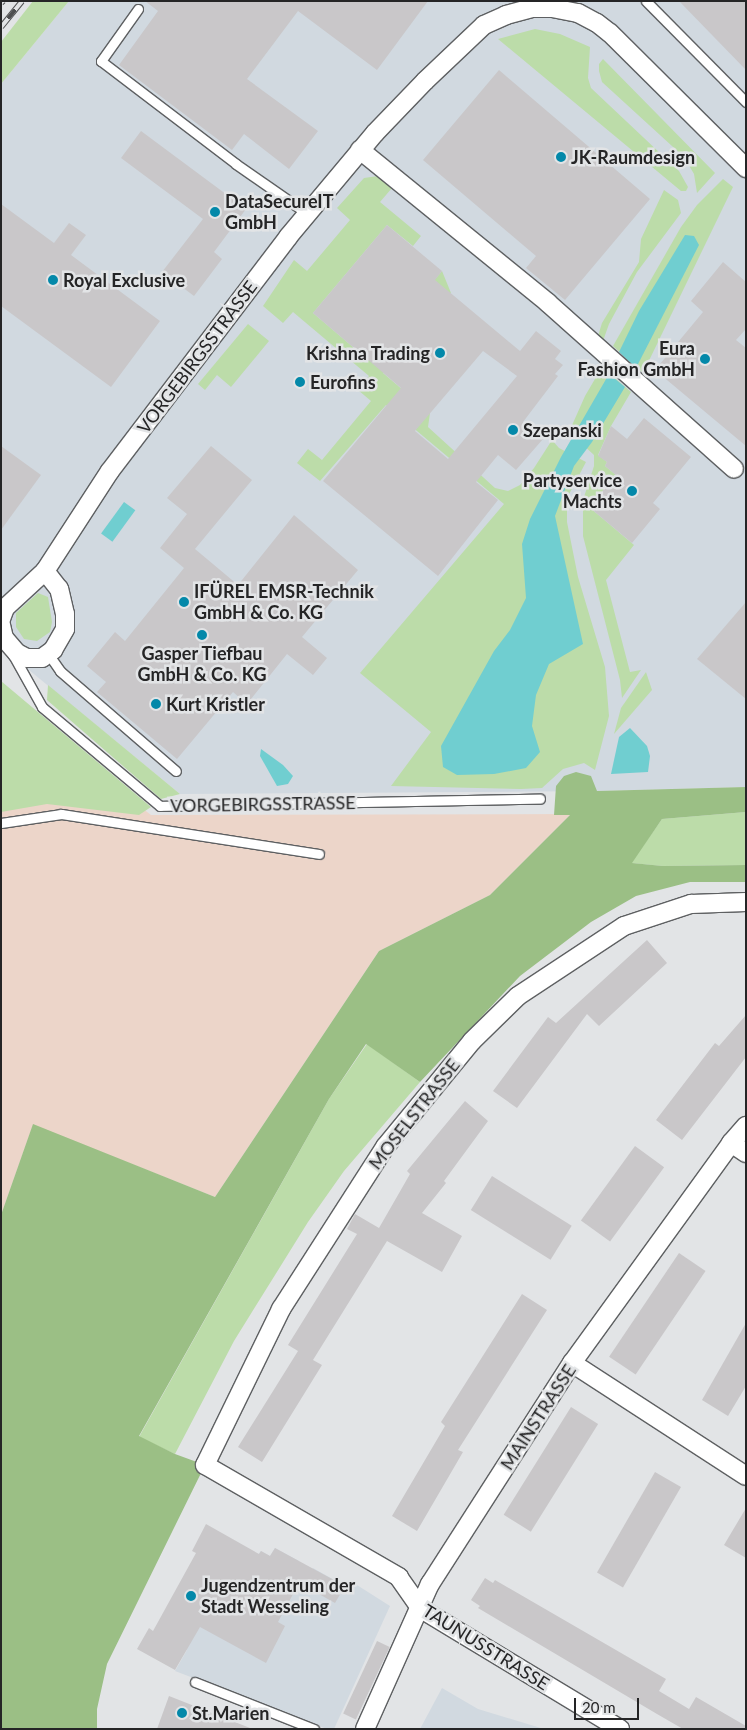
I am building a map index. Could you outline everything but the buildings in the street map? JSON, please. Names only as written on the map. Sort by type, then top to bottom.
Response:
[{"type":"street","name":"VORGEBIRGSSTRASSE","points":[[1,619],[5,608],[44,571],[110,471],[288,237],[360,150],[425,81],[480,28],[506,14],[532,8],[552,8],[578,13],[610,33],[746,168]]},
{"type":"street","points":[[360,150],[548,303],[734,469]]},
{"type":"street","points":[[44,571],[59,589],[65,614],[65,629],[49,655]]},
{"type":"street","name":"VORGEBIRGSSTRASSE","points":[[2,634],[17,653],[27,658],[49,655]]},
{"type":"street","name":"MOSELSTRASSE","points":[[205,1465],[281,1308],[385,1147],[472,1041],[518,996],[624,926],[691,904],[746,902]]},
{"type":"street","name":"MAINSTRASSE","points":[[365,1729],[421,1609],[430,1584],[572,1363],[731,1143],[746,1126]]},
{"type":"street","points":[[731,1143],[746,1153]]},
{"type":"street","points":[[572,1363],[746,1476]]},
{"type":"street","name":"TAUNUSSTRASSE","points":[[205,1465],[398,1577],[421,1609],[620,1729]]},
{"type":"lane","points":[[646,1],[746,102]]},
{"type":"lane","points":[[138,9],[101,61],[236,164],[308,214]]},
{"type":"lane","name":"VORGEBIRGSSTRASSE","points":[[2,634],[42,707],[160,806],[540,799]]},
{"type":"lane","points":[[49,655],[60,671],[176,772]]},
{"type":"lane","points":[[1,823],[61,814],[319,854]]},
{"type":"lane","points":[[195,1682],[314,1729]]},
{"type":"shaded area","points":[[69,1],[746,1],[746,787],[597,791],[180,794],[1,647],[1,84]]},
{"type":"shaded area","points":[[1,697],[151,815],[571,814],[490,895],[379,951],[215,1197],[33,1125],[1,1215]]},
{"type":"shaded area","points":[[275,1548],[299,1561],[297,1565],[310,1572],[313,1568],[345,1586],[349,1580],[390,1606],[334,1729],[327,1729],[175,1671],[187,1650],[181,1646],[261,1551],[270,1556]]},
{"type":"shaded area","points":[[442,1688],[478,1709],[544,1729],[420,1729]]},
{"type":"green space","points":[[33,1],[69,1],[1,84],[1,42]]},
{"type":"green space","points":[[535,29],[560,34],[590,47],[588,78],[591,88],[679,171],[688,187],[686,191],[681,191],[498,39]]},
{"type":"green space","points":[[603,59],[715,173],[697,193],[694,174],[684,157],[602,82],[599,64]]},
{"type":"green space","points":[[378,176],[392,188],[380,202],[421,236],[413,246],[387,225],[313,313],[367,359],[442,271],[451,293],[383,373],[430,413],[428,427],[495,488],[508,491],[520,485],[534,468],[552,440],[559,448],[586,462],[567,498],[567,522],[578,577],[605,667],[609,716],[595,770],[584,763],[563,769],[542,788],[391,786],[431,732],[360,673],[504,504],[386,405],[320,481],[297,463],[308,449],[322,460],[371,401],[358,390],[369,376],[293,312],[283,323],[263,306],[294,260],[307,271],[350,220],[337,208],[364,178]]},
{"type":"green space","points":[[723,179],[733,187],[643,373],[613,346],[681,227],[697,205]]},
{"type":"green space","points":[[664,190],[678,200],[681,213],[637,272],[609,324],[603,341],[598,336],[602,323],[639,262],[641,239]]},
{"type":"green space","points":[[248,324],[269,341],[231,387],[217,375],[205,390],[198,384]]},
{"type":"green space","points":[[602,367],[631,392],[611,426],[598,455],[607,462],[605,466],[616,475],[589,507],[634,545],[606,580],[630,672],[641,670],[622,698],[620,680],[583,536],[583,500],[594,466],[594,455],[569,432],[585,396]]},
{"type":"green space","points":[[38,593],[48,597],[52,622],[50,632],[37,641],[24,639],[16,627],[16,613]]},
{"type":"green space","points":[[646,672],[652,690],[614,734],[621,708]]},
{"type":"green space","points":[[1,681],[151,807],[139,815],[47,804],[1,812]]},
{"type":"green space","points":[[48,685],[180,794],[161,799],[47,700]]},
{"type":"green space","points":[[576,772],[591,776],[597,791],[746,787],[746,812],[662,819],[632,863],[663,866],[746,865],[746,882],[690,882],[636,896],[591,922],[520,976],[420,1082],[366,1044],[329,1099],[139,1436],[175,1454],[205,1465],[107,1664],[97,1709],[97,1729],[1,1729],[1,1215],[33,1124],[215,1197],[379,951],[490,895],[570,815],[554,815],[556,786],[564,776]]},
{"type":"green space","points":[[746,812],[746,865],[663,866],[631,863],[662,819]]},
{"type":"green space","points":[[367,1044],[420,1082],[344,1171],[308,1222],[234,1341],[175,1454],[139,1437],[329,1099]]},
{"type":"water","points":[[685,235],[694,236],[699,245],[636,368],[619,352],[639,311]]},
{"type":"water","points":[[609,374],[625,387],[592,442],[574,466],[555,516],[583,644],[549,664],[536,695],[532,726],[540,752],[526,768],[494,774],[457,775],[443,767],[441,746],[494,651],[510,630],[526,598],[522,544],[530,519],[561,457]]},
{"type":"water","points":[[124,502],[135,510],[112,542],[101,534]]},
{"type":"water","points":[[630,728],[647,746],[650,756],[648,772],[611,774],[619,737]]},
{"type":"water","points":[[261,749],[283,765],[293,776],[288,784],[277,786],[260,756]]},
{"type":"railway","points":[[1,27],[22,1]]},
{"type":"place","name":"JK-Raumdesign","points":[[561,157]]},
{"type":"place","name":"DataSecureIT GmbH","points":[[215,212]]},
{"type":"place","name":"Royal Exclusive","points":[[53,280]]},
{"type":"place","name":"Krishna Trading","points":[[440,353]]},
{"type":"place","name":"Eura Fashion GmbH","points":[[705,359]]},
{"type":"place","name":"Eurofins","points":[[300,382]]},
{"type":"place","name":"Szepanski","points":[[513,430]]},
{"type":"place","name":"Partyservice Machts","points":[[632,491]]},
{"type":"place","name":"IFÜREL EMSR-Technik GmbH & Co. KG","points":[[184,602]]},
{"type":"place","name":"Gasper Tiefbau GmbH & Co. KG","points":[[202,635]]},
{"type":"place","name":"Kurt Kristler","points":[[156,704]]},
{"type":"place","name":"Jugendzentrum der Stadt Wesseling","points":[[191,1596]]},
{"type":"place","name":"St.Marien","points":[[182,1713]]}]
